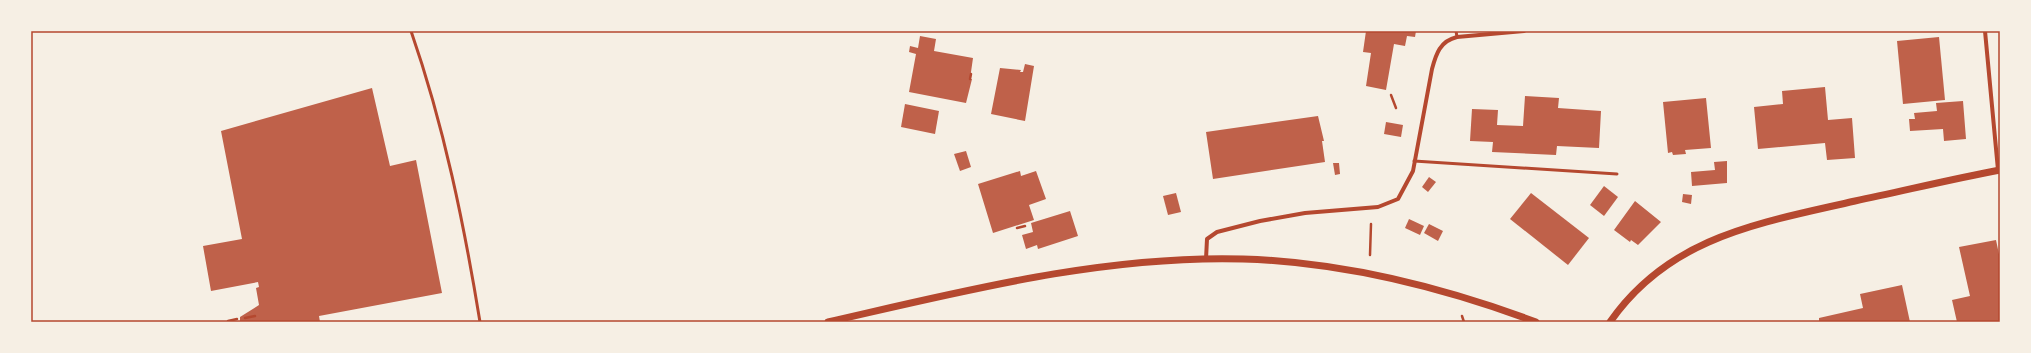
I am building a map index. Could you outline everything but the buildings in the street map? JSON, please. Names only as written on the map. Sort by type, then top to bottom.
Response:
[{"type":"street","points":[[1206,259],[1207,239],[1217,232],[1285,216],[1370,209],[1384,206],[1398,198],[1409,180],[1438,49],[1446,41],[1457,37],[1524,31]]},
{"type":"street","points":[[1610,322],[1625,302],[1653,274],[1669,262],[1731,232],[1768,221],[1999,170],[1985,31]]},
{"type":"street","points":[[828,322],[998,284],[1072,271],[1144,263],[1206,259],[1285,261],[1367,273],[1450,293],[1536,322]]},
{"type":"lane","points":[[411,31],[436,106],[480,322]]},
{"type":"lane","points":[[1456,31],[1457,37]]},
{"type":"lane","points":[[1414,161],[1617,174]]},
{"type":"path","points":[[970,79],[971,74]]},
{"type":"path","points":[[1391,95],[1396,108]]},
{"type":"path","points":[[1367,273],[1371,245],[1370,209]]},
{"type":"path","points":[[1017,228],[1025,226]]},
{"type":"path","points":[[245,318],[255,316]]},
{"type":"path","points":[[228,321],[237,320]]}]
